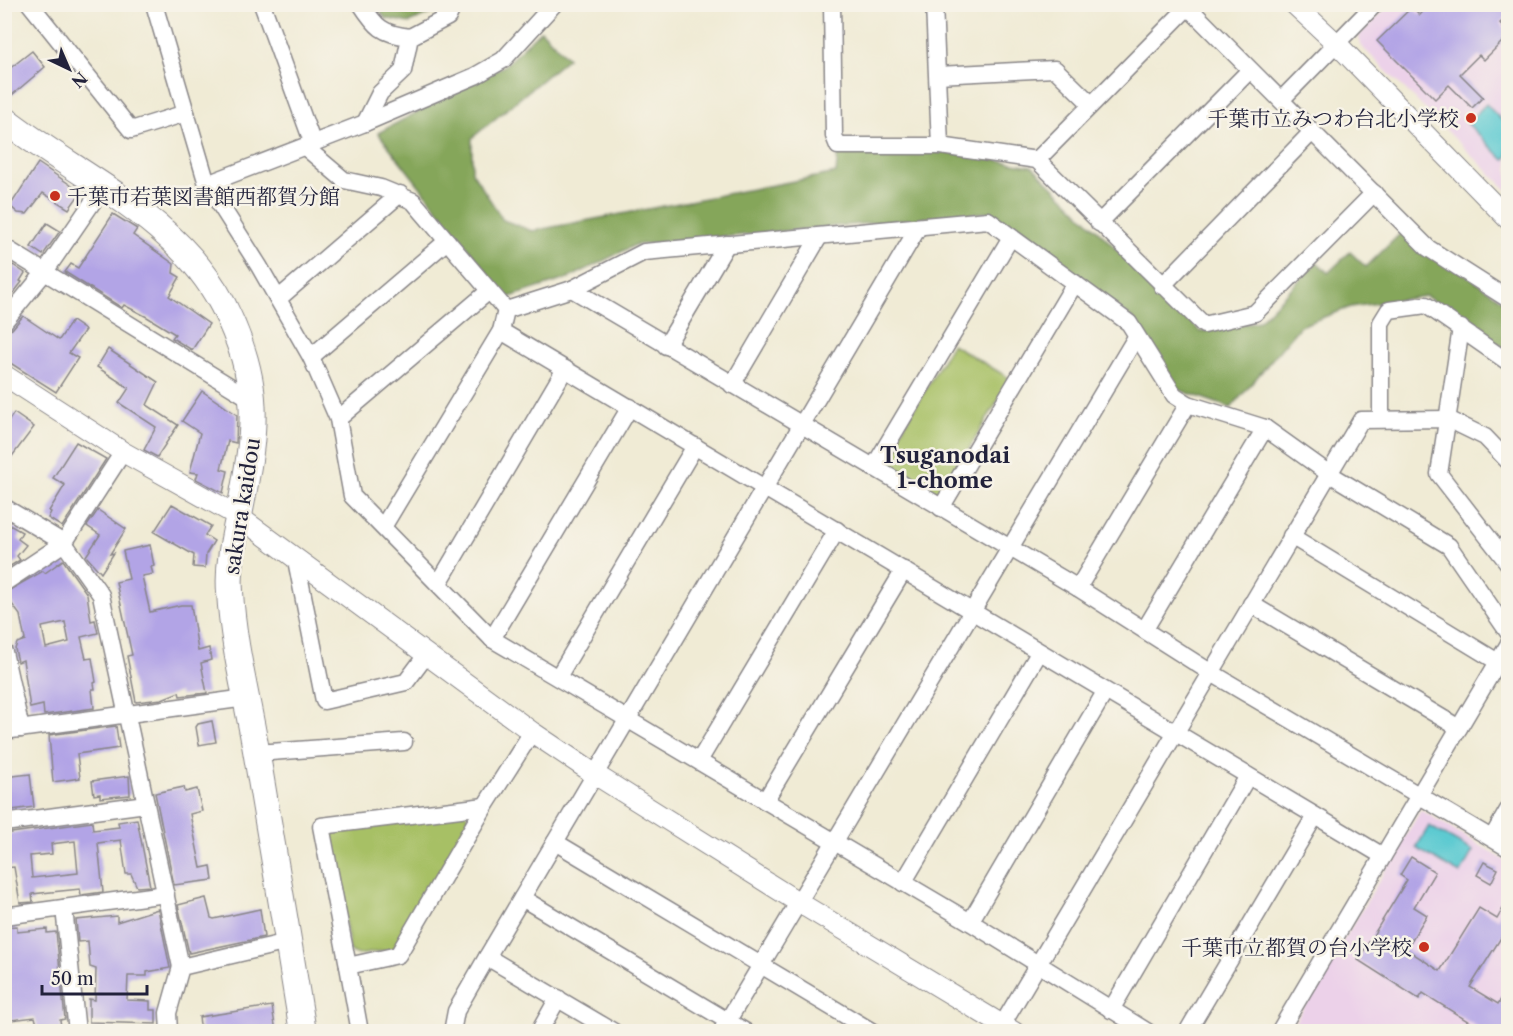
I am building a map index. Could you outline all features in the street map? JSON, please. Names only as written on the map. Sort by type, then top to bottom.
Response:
[{"type":"main road","name":"sakura kaidou","points":[[4,120],[167,233],[196,263],[222,304],[250,372],[254,401],[253,442],[229,558],[230,591],[234,634],[257,753],[303,1032]]},
{"type":"street","points":[[30,4],[131,130],[186,113]]},
{"type":"street","points":[[154,4],[207,184],[311,357],[338,419],[352,496],[492,639],[970,922],[1148,1032]]},
{"type":"street","points":[[262,4],[309,146],[344,180],[400,194],[413,201],[506,309]]},
{"type":"street","points":[[361,4],[377,28],[395,36],[410,38],[448,17],[454,4]]},
{"type":"street","points":[[207,184],[309,146],[475,76],[503,60],[554,4]]},
{"type":"street","points":[[832,4],[834,136],[838,146],[940,146],[1037,160],[1204,325],[1255,314],[1374,194]]},
{"type":"street","points":[[934,4],[940,146]]},
{"type":"street","points":[[1294,4],[1337,44],[1509,219]]},
{"type":"street","points":[[1281,100],[1375,4]]},
{"type":"street","points":[[1037,160],[1186,6],[1428,248],[1509,299]]},
{"type":"street","points":[[365,123],[381,93],[403,71],[410,38]]},
{"type":"street","points":[[938,75],[1055,69],[1091,104]]},
{"type":"street","points":[[1099,223],[1250,70]]},
{"type":"street","points":[[1162,286],[1312,132]]},
{"type":"street","points":[[4,322],[44,273],[103,187]]},
{"type":"street","points":[[278,299],[400,194]]},
{"type":"street","points":[[506,309],[572,289],[644,252],[988,220],[1128,323],[1166,386],[1174,395],[1188,404],[1265,428],[1328,474],[1449,546],[1509,632]]},
{"type":"street","points":[[452,1032],[456,1011],[487,957],[766,489],[918,228]]},
{"type":"street","points":[[732,385],[819,237]]},
{"type":"street","points":[[873,468],[1011,237]]},
{"type":"street","points":[[311,357],[447,241]]},
{"type":"street","points":[[666,346],[727,244]]},
{"type":"street","points":[[4,247],[254,401]]},
{"type":"street","points":[[941,508],[1075,283]]},
{"type":"street","points":[[572,289],[801,427],[1078,588],[1210,672],[1509,848]]},
{"type":"street","points":[[338,419],[489,291]]},
{"type":"street","points":[[1381,418],[1381,323],[1389,310],[1426,305],[1509,362]]},
{"type":"street","points":[[383,527],[501,331],[506,309]]},
{"type":"street","points":[[1461,328],[1439,474],[1509,563]]},
{"type":"street","points":[[501,331],[1383,856]]},
{"type":"street","points":[[724,1026],[1136,337]]},
{"type":"street","points":[[439,583],[565,369]]},
{"type":"street","points":[[4,375],[123,452],[238,516],[532,732],[596,775],[798,903],[1004,1029],[1038,964],[1361,420],[1448,419],[1485,437],[1508,461]]},
{"type":"street","points":[[1078,588],[1188,404]]},
{"type":"street","points":[[492,639],[630,407]]},
{"type":"street","points":[[1145,629],[1265,428]]},
{"type":"street","points":[[558,677],[695,446]]},
{"type":"street","points":[[4,583],[64,543],[123,452]]},
{"type":"street","points":[[4,507],[64,543],[101,595],[181,967],[168,1013],[169,1032]]},
{"type":"street","points":[[699,762],[837,530]]},
{"type":"street","points":[[1291,537],[1498,662]]},
{"type":"street","points":[[296,560],[324,701],[406,682],[427,654]]},
{"type":"street","points":[[765,801],[904,570]]},
{"type":"street","points":[[1251,603],[1459,728]]},
{"type":"street","points":[[1279,1032],[1509,645]]},
{"type":"street","points":[[4,652],[13,730],[246,698]]},
{"type":"street","points":[[903,883],[1039,653]]},
{"type":"street","points":[[970,922],[1105,692]]},
{"type":"street","points":[[348,966],[398,955],[484,806],[532,732]]},
{"type":"street","points":[[257,753],[404,742]]},
{"type":"street","points":[[1111,1010],[1248,777]]},
{"type":"street","points":[[4,823],[146,804]]},
{"type":"street","points":[[360,1032],[321,826],[484,806]]},
{"type":"street","points":[[1492,838],[1509,810]]},
{"type":"street","points":[[1187,1032],[1315,816]]},
{"type":"street","points":[[555,842],[873,1032]]},
{"type":"street","points":[[4,916],[166,894]]},
{"type":"street","points":[[522,898],[724,1026],[746,1032]]},
{"type":"street","points":[[64,908],[77,1032]]},
{"type":"street","points":[[181,967],[288,942]]},
{"type":"street","points":[[487,957],[614,1032]]},
{"type":"street","points":[[539,1032],[558,998]]},
{"type":"shaded area","name":"千葉市立みつわ台北小学校","points":[[1390,5],[1508,5],[1508,191],[1360,45],[1359,35]]},
{"type":"shaded area","name":"千葉市立都賀の台小学校","points":[[1421,810],[1508,862],[1508,1031],[1289,1032]]},
{"type":"green space","points":[[376,5],[441,5],[439,10],[409,23],[385,18]]},
{"type":"green space","points":[[541,30],[568,58],[472,138],[472,172],[503,220],[532,231],[836,173],[838,152],[939,151],[1032,166],[1201,332],[1259,321],[1317,262],[1328,273],[1350,252],[1366,267],[1403,231],[1508,304],[1508,350],[1426,296],[1351,307],[1300,326],[1231,408],[1179,390],[1133,319],[990,212],[635,245],[569,278],[507,298],[378,133],[504,66]]},
{"type":"green space","points":[[952,344],[1011,379],[941,495],[883,462]]},
{"type":"green space","points":[[465,811],[470,822],[394,949],[358,955],[350,951],[331,837],[337,828]]},
{"type":"water","points":[[1486,104],[1508,127],[1508,156],[1504,160],[1467,123]]},
{"type":"water","points":[[1429,826],[1473,851],[1460,874],[1416,848]]},
{"type":"building","points":[[1430,4],[1509,4],[1509,15],[1500,23],[1509,35],[1484,60],[1479,55],[1460,74],[1483,97],[1472,108],[1449,85],[1435,99],[1377,41],[1412,7],[1420,15]]},
{"type":"building","points":[[32,51],[45,67],[12,95],[4,86],[4,73]]},
{"type":"building","points":[[38,163],[81,192],[69,209],[43,193],[27,214],[18,213],[10,206]]},
{"type":"building","points":[[113,214],[137,229],[133,235],[174,264],[173,273],[180,277],[169,296],[209,324],[192,350],[172,338],[175,334],[124,305],[122,308],[65,272],[71,264],[78,268]]},
{"type":"building","points":[[47,223],[60,231],[43,255],[31,247]]},
{"type":"building","points":[[13,265],[25,273],[20,281],[22,282],[4,305],[4,278]]},
{"type":"building","points":[[23,316],[59,340],[72,321],[85,330],[69,353],[78,358],[56,392],[4,359],[4,332],[12,329]]},
{"type":"building","points":[[108,349],[158,382],[147,405],[178,425],[157,457],[144,450],[156,427],[119,403],[129,388],[97,367]]},
{"type":"building","points":[[202,391],[237,415],[236,443],[228,441],[221,469],[228,471],[223,493],[196,479],[198,473],[190,472],[200,433],[182,421]]},
{"type":"building","points":[[14,413],[34,427],[4,467],[4,427]]},
{"type":"building","points":[[76,442],[106,459],[62,527],[48,518],[51,512],[49,511],[65,485],[53,478]]},
{"type":"building","points":[[172,504],[211,526],[205,535],[214,541],[206,554],[205,568],[193,567],[194,555],[154,532]]},
{"type":"building","points":[[98,510],[126,529],[101,573],[86,556],[100,535],[87,526]]},
{"type":"building","points":[[4,522],[22,532],[18,539],[26,545],[17,556],[20,560],[4,570]]},
{"type":"building","points":[[150,545],[154,566],[151,567],[153,574],[142,576],[150,612],[191,605],[198,651],[209,648],[211,660],[201,663],[207,693],[180,696],[179,692],[162,699],[136,702],[127,656],[132,655],[116,582],[129,579],[123,551]]},
{"type":"building","points":[[63,560],[87,594],[91,621],[95,620],[98,633],[81,637],[86,659],[92,658],[96,682],[94,683],[95,689],[92,689],[94,708],[44,715],[43,705],[30,708],[23,660],[18,662],[15,649],[17,643],[25,640],[20,615],[4,593],[43,571],[45,573]],"holes":[[[65,622],[69,642],[46,648],[42,627]]]},
{"type":"building","points":[[212,721],[216,742],[199,745],[196,727],[198,724]]},
{"type":"building","points":[[116,726],[119,748],[77,754],[80,778],[53,782],[49,735]]},
{"type":"building","points":[[30,774],[34,807],[4,811],[4,777]]},
{"type":"building","points":[[129,776],[130,795],[100,798],[100,794],[94,795],[92,781]]},
{"type":"building","points":[[184,787],[185,792],[197,789],[202,811],[190,814],[201,868],[211,866],[213,880],[174,885],[155,793]]},
{"type":"building","points":[[137,819],[150,886],[137,887],[131,874],[126,874],[121,840],[98,843],[103,892],[81,895],[80,889],[32,894],[33,902],[20,903],[14,867],[4,868],[4,834],[92,822],[93,830],[119,827],[118,822]],"holes":[[[75,841],[78,873],[32,878],[30,856],[52,854],[51,844]]]},
{"type":"building","points":[[1411,857],[1435,872],[1414,907],[1427,915],[1406,949],[1440,971],[1479,908],[1497,919],[1509,898],[1509,925],[1470,987],[1498,1004],[1509,987],[1509,1032],[1485,1032],[1423,993],[1419,999],[1358,960],[1407,880],[1400,875]]},
{"type":"building","points":[[1484,862],[1498,869],[1491,883],[1477,875]]},
{"type":"building","points":[[206,898],[211,918],[214,919],[260,909],[264,937],[189,953],[178,905]]},
{"type":"building","points":[[158,909],[170,968],[147,972],[147,976],[128,976],[127,1000],[150,1001],[150,1010],[156,1010],[156,1024],[89,1022],[89,999],[95,1000],[96,969],[90,967],[88,941],[78,942],[76,920],[117,916],[117,922]]},
{"type":"building","points":[[17,926],[17,932],[47,929],[47,933],[56,932],[65,1019],[60,1020],[62,1032],[39,1032],[35,1017],[11,1020],[10,1016],[4,1017],[4,989],[7,988],[4,927]]},
{"type":"building","points":[[272,1006],[276,1032],[201,1032],[199,1017]]},
{"type":"place","name":"千葉市立みつわ台北小学校","points":[[1471,118]]},
{"type":"place","name":"千葉市若葉図書館西都賀分館","points":[[55,196]]},
{"type":"place","name":"千葉市立都賀の台小学校","points":[[1424,947]]},
{"type":"district","name":"Tsuganodai 1-chome","points":[[945,468]]}]
